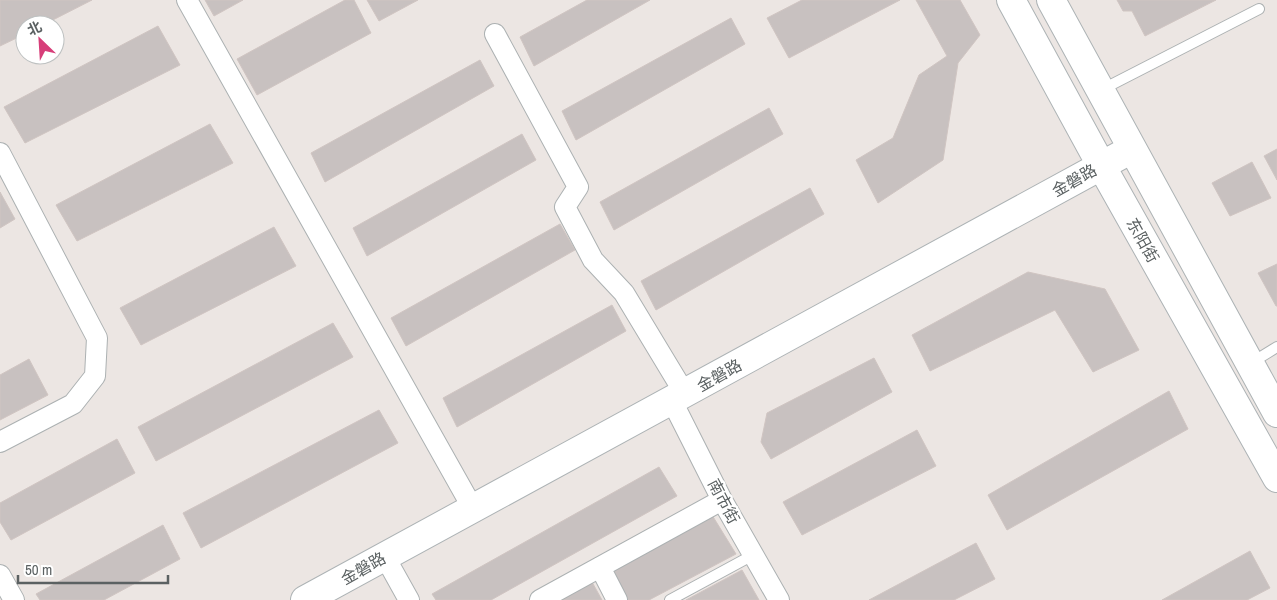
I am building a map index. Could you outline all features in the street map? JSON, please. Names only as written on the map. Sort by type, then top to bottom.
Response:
[{"type":"main road","name":"东阳街","points":[[1011,0],[1101,165],[1277,478]]},
{"type":"main road","points":[[1051,0],[1277,413]]},
{"type":"main road","name":"金磐路","points":[[305,600],[472,507],[678,397],[1132,149]]},
{"type":"street","points":[[187,0],[472,507]]},
{"type":"street","name":"南市街","points":[[495,34],[578,187],[565,207],[593,260],[624,293],[678,397],[722,500],[779,600]]},
{"type":"street","points":[[0,153],[97,338],[95,376],[73,404],[0,442]]},
{"type":"street","points":[[540,600],[722,500]]},
{"type":"street","points":[[385,556],[409,600]]},
{"type":"street","points":[[600,567],[617,600]]},
{"type":"street","points":[[0,575],[14,600]]},
{"type":"lane","points":[[1100,91],[1259,9]]},
{"type":"lane","points":[[1250,363],[1277,347]]},
{"type":"lane","points":[[670,600],[753,555]]},
{"type":"building","points":[[0,0],[92,0],[63,15],[15,15],[15,39],[0,46]]},
{"type":"building","points":[[205,0],[243,0],[214,16]]},
{"type":"building","points":[[345,0],[354,0],[371,33],[257,95],[237,59]]},
{"type":"building","points":[[367,0],[418,0],[379,21]]},
{"type":"building","points":[[587,0],[650,0],[534,66],[520,37]]},
{"type":"building","points":[[802,0],[900,0],[789,58],[767,18]]},
{"type":"building","points":[[916,0],[960,0],[980,35],[958,63],[943,160],[878,203],[856,160],[893,138],[919,75],[947,56]]},
{"type":"building","points":[[1117,0],[1216,0],[1145,36],[1132,11],[1123,11]]},
{"type":"building","points":[[731,18],[745,44],[576,140],[562,111]]},
{"type":"building","points":[[158,26],[180,65],[25,143],[4,107]]},
{"type":"building","points":[[480,60],[494,86],[325,182],[311,153]]},
{"type":"building","points":[[769,108],[783,134],[614,230],[600,202]]},
{"type":"building","points":[[210,124],[233,163],[77,241],[56,205]]},
{"type":"building","points":[[522,134],[536,160],[367,256],[353,228]]},
{"type":"building","points":[[1277,149],[1277,180],[1264,156]]},
{"type":"building","points":[[1252,162],[1271,198],[1230,216],[1212,183]]},
{"type":"building","points":[[810,188],[824,214],[656,310],[641,281]]},
{"type":"building","points":[[0,192],[15,219],[0,228]]},
{"type":"building","points":[[560,224],[575,250],[406,346],[391,318]]},
{"type":"building","points":[[274,227],[296,266],[141,345],[120,308]]},
{"type":"building","points":[[1277,264],[1277,306],[1276,306],[1258,273]]},
{"type":"building","points":[[1028,272],[1105,289],[1139,350],[1093,372],[1055,310],[930,371],[912,335]]},
{"type":"building","points":[[612,305],[626,331],[457,427],[443,398]]},
{"type":"building","points":[[333,323],[353,357],[156,461],[138,427]]},
{"type":"building","points":[[874,358],[892,392],[771,459],[761,442],[767,413]]},
{"type":"building","points":[[29,359],[48,395],[0,420],[0,375]]},
{"type":"building","points":[[1169,391],[1188,429],[1007,530],[988,495]]},
{"type":"building","points":[[379,410],[398,443],[201,548],[183,513]]},
{"type":"building","points":[[917,430],[936,466],[802,535],[783,502]]},
{"type":"building","points":[[117,439],[135,473],[11,540],[0,522],[0,503]]},
{"type":"building","points":[[659,467],[677,496],[491,600],[436,600],[432,594]]},
{"type":"building","points":[[712,515],[736,554],[649,600],[626,600],[610,571]]},
{"type":"building","points":[[163,525],[180,559],[104,600],[40,600],[36,594]]},
{"type":"building","points":[[976,543],[995,579],[954,600],[869,600]]},
{"type":"building","points":[[1250,551],[1270,588],[1247,600],[1162,600]]},
{"type":"building","points":[[742,570],[759,600],[686,600]]},
{"type":"building","points":[[592,582],[602,600],[559,600]]}]
